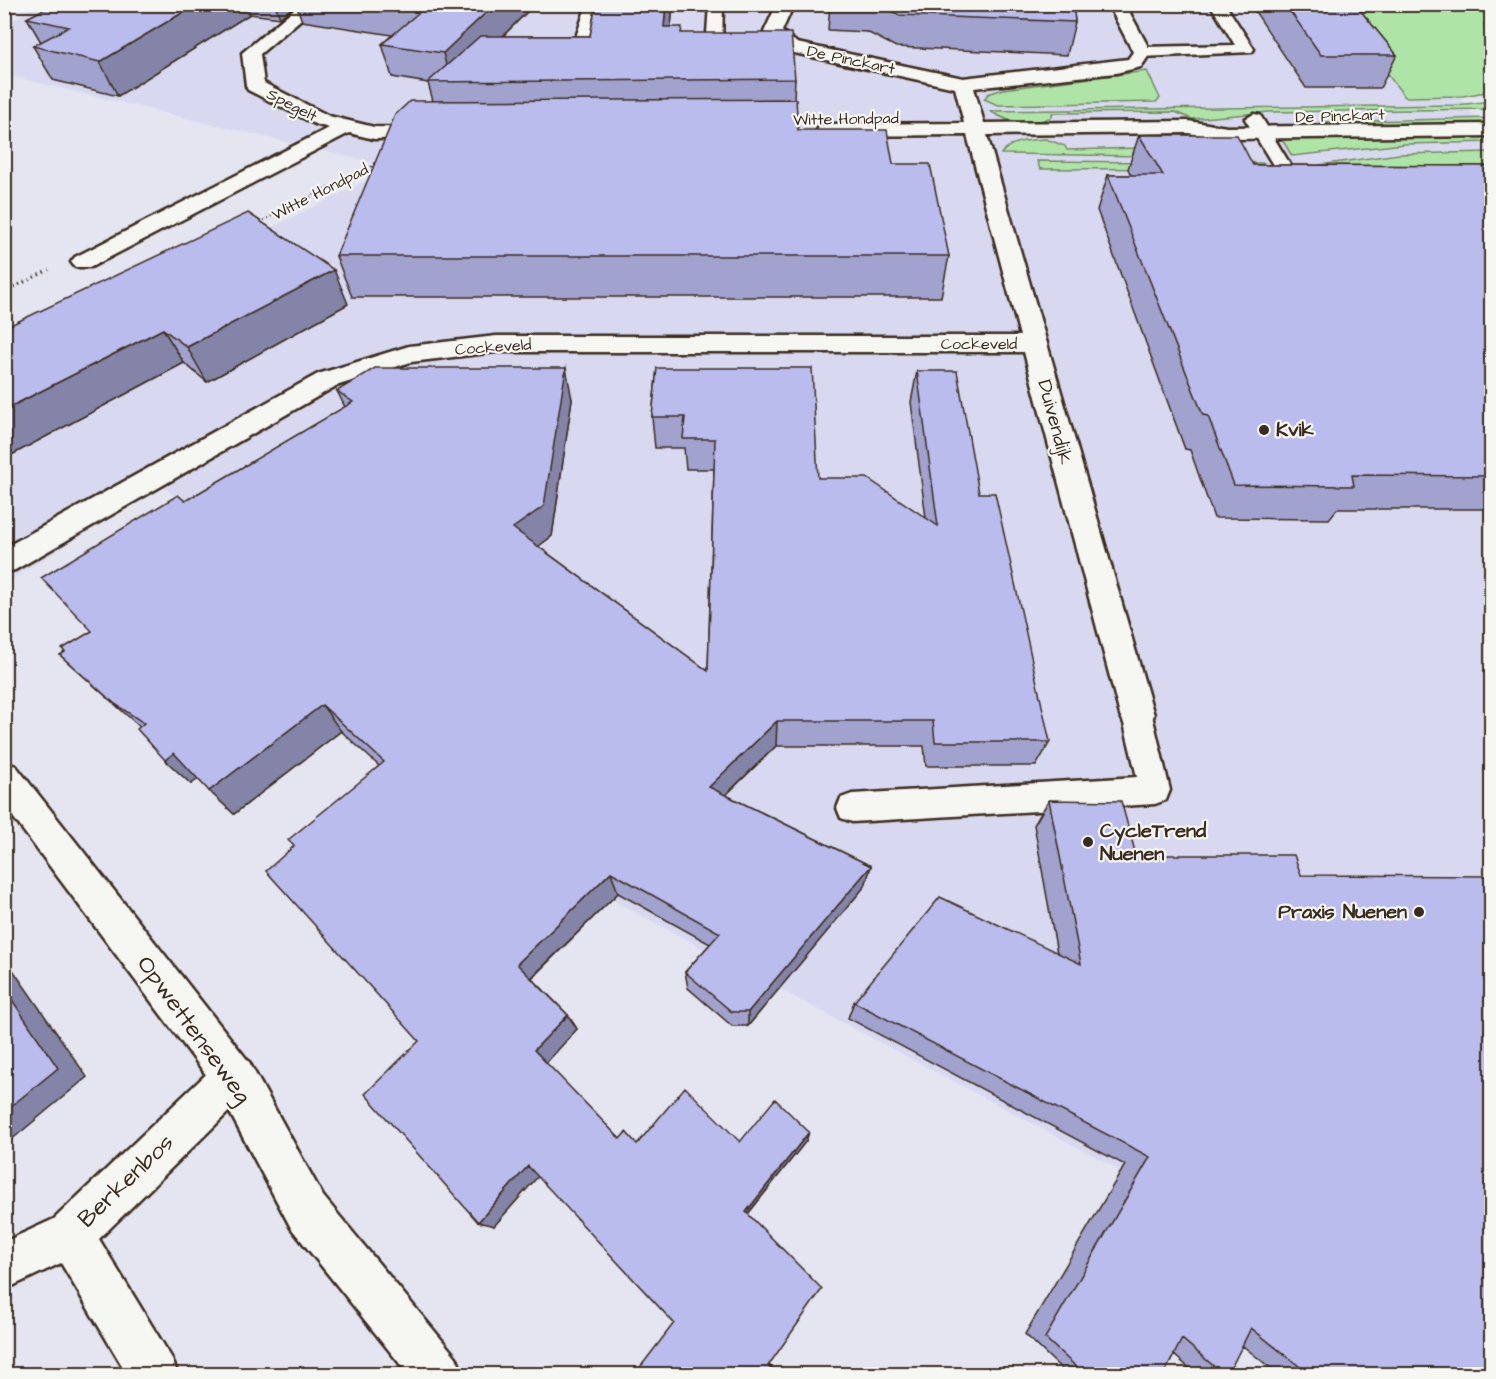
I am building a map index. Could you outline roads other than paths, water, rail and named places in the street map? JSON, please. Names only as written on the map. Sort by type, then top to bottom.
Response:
[{"type":"street","name":"Spegelt","points":[[311,4],[251,53],[255,86],[322,120],[374,133],[451,134]]},
{"type":"street","name":"De Pinckart","points":[[786,4],[773,32],[791,47],[963,84],[1116,67],[1134,63],[1142,52]]},
{"type":"street","points":[[1116,4],[1142,52]]},
{"type":"street","points":[[963,84],[974,128]]},
{"type":"street","name":"De Pinckart","points":[[974,128],[1188,128],[1227,133],[1258,126],[1491,112]]},
{"type":"street","points":[[83,262],[347,126]]},
{"type":"street","name":"De Pinckart","points":[[1258,126],[1491,130]]},
{"type":"street","name":"Witte Hondpad","points":[[808,130],[974,128]]},
{"type":"street","name":"Duivendijk","points":[[974,128],[1137,716]]},
{"type":"street","name":"Cockeveld","points":[[4,562],[327,380],[409,354],[496,344],[1034,345]]},
{"type":"street","name":"Opwettenseweg","points":[[4,777],[234,1077],[307,1212],[439,1374]]},
{"type":"street","name":"Berkenbos","points":[[4,1267],[70,1235],[234,1077]]},
{"type":"street","points":[[70,1235],[154,1374]]},
{"type":"lane","points":[[574,67],[595,4]]},
{"type":"lane","points":[[714,48],[716,4]]},
{"type":"lane","points":[[1142,52],[1246,49],[1217,4]]},
{"type":"lane","points":[[1258,126],[1290,179],[1324,180]]},
{"type":"lane","points":[[852,808],[1155,790],[1137,716]]},
{"type":"place","name":"Kvik","points":[[1264,430]]},
{"type":"place","name":"CycleTrend Nuenen","points":[[1088,842]]},
{"type":"place","name":"Praxis Nuenen","points":[[1419,912]]}]
